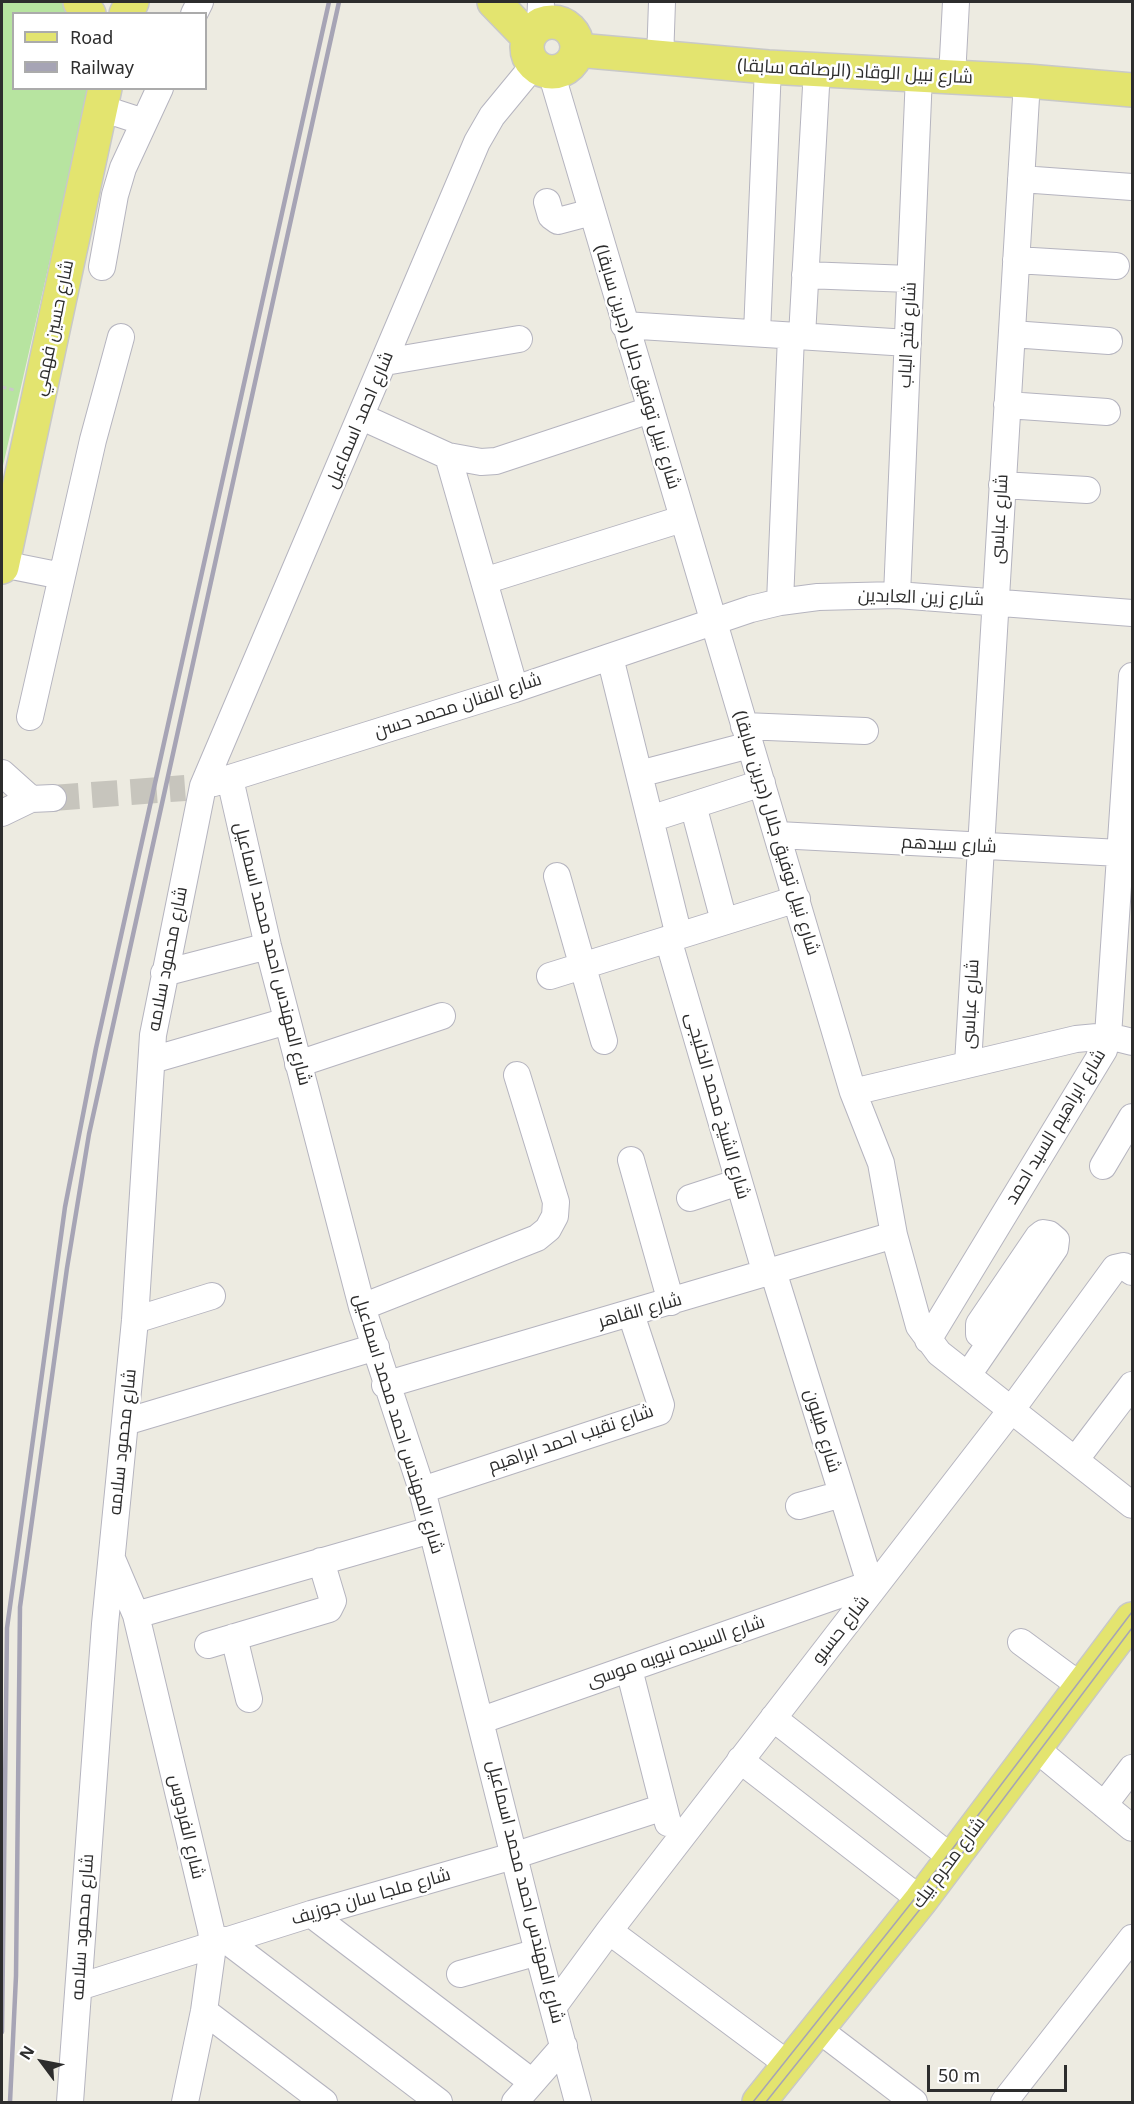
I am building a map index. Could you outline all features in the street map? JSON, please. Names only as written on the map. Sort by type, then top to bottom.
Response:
[{"type":"main road","points":[[494,2],[568,67],[577,50],[577,42],[569,28],[555,22],[539,40]]},
{"type":"main road","name":"شارع نبيل الوقاد (الرصافه سابقا)","points":[[577,50],[660,60],[768,68],[1027,81],[1132,90]]},
{"type":"main road","name":"شارع حسين فهمي","points":[[2,565],[103,98]]},
{"type":"main road","name":"شارع محرم بيك","points":[[769,2099],[789,2065],[921,1900],[1132,1619]]},
{"type":"street","points":[[660,60],[662,2]]},
{"type":"street","points":[[952,77],[956,2]]},
{"type":"street","name":"شارع نبيل توفيق جلال (جرين سابقا)","points":[[539,40],[853,1092],[881,1163],[894,1235],[919,1326],[928,1340],[968,1375],[1132,1504]]},
{"type":"street","name":"شارع احمد اسماعيل","points":[[194,787],[362,417],[477,142],[539,40]]},
{"type":"street","points":[[757,333],[768,68]]},
{"type":"street","points":[[780,602],[796,336],[805,275],[817,69]]},
{"type":"street","name":"شارع فتح الباب","points":[[897,595],[920,75]]},
{"type":"street","name":"شارع عباسى","points":[[968,1064],[1027,81]]},
{"type":"street","points":[[102,267],[115,195],[123,168],[159,90]]},
{"type":"street","points":[[103,98],[144,122]]},
{"type":"street","points":[[1021,179],[1132,187]]},
{"type":"street","points":[[547,202],[552,218],[558,221],[592,212]]},
{"type":"street","points":[[1016,260],[1116,266]]},
{"type":"street","points":[[805,275],[910,279]]},
{"type":"street","points":[[624,325],[908,343]]},
{"type":"street","points":[[1012,334],[1109,341]]},
{"type":"street","points":[[30,717],[109,377],[121,337]]},
{"type":"street","points":[[385,362],[519,339]]},
{"type":"street","points":[[1007,405],[1107,412]]},
{"type":"street","points":[[362,417],[448,456],[465,461],[496,461],[650,410]]},
{"type":"street","points":[[448,456],[515,689]]},
{"type":"street","points":[[1002,485],[1087,490]]},
{"type":"street","points":[[484,581],[682,519]]},
{"type":"street","points":[[2,565],[62,576]]},
{"type":"street","name":"شارع زين العابدين","points":[[713,623],[780,602],[818,597],[897,595],[1132,613]]},
{"type":"street","name":"شارع الفنان محمد حسن","points":[[194,787],[230,779],[515,689],[713,623]]},
{"type":"street","name":"شارع الشيخ محمد الخليجى","points":[[610,657],[650,819],[673,937],[739,1182],[770,1273]]},
{"type":"street","name":"شارع ابراهيم السيد احمد","points":[[928,1340],[1104,1050],[1120,1039],[1120,853],[1132,676]]},
{"type":"street","points":[[639,774],[747,735],[865,731]]},
{"type":"street","points":[[2,773],[42,799],[2,813]]},
{"type":"street","name":"شارع المهندس احمد محمد اسماعيل","points":[[230,779],[298,1064],[362,1307],[422,1490],[482,1720],[513,1856],[578,2103]]},
{"type":"street","points":[[650,819],[762,783]]},
{"type":"street","name":"شارع محمود سلامه","points":[[70,2103],[112,1556],[135,1320],[152,1060],[194,787]]},
{"type":"street","points":[[693,805],[724,921]]},
{"type":"street","name":"شارع سيدهم","points":[[778,835],[981,848],[1120,853]]},
{"type":"street","points":[[557,876],[604,1041]]},
{"type":"street","points":[[550,976],[797,899]]},
{"type":"street","points":[[164,973],[268,946]]},
{"type":"street","points":[[298,1064],[442,1016]]},
{"type":"street","points":[[152,1060],[287,1020]]},
{"type":"street","points":[[853,1092],[1076,1039],[1120,1039]]},
{"type":"street","points":[[362,1307],[537,1238],[548,1229],[555,1216],[556,1202],[517,1075]]},
{"type":"street","points":[[1103,1166],[1132,1117]]},
{"type":"street","points":[[631,1160],[671,1302]]},
{"type":"street","points":[[690,1198],[739,1182]]},
{"type":"street","name":"شارع القاهر","points":[[386,1385],[894,1235]]},
{"type":"street","name":"شارع حسبو","points":[[554,2006],[609,1930],[871,1587],[1012,1409],[1115,1268],[1124,1266],[1132,1272]]},
{"type":"street","name":"شارع طيلون","points":[[770,1273],[871,1587]]},
{"type":"street","points":[[135,1320],[212,1296]]},
{"type":"street","name":"شارع نقيب احمد ابراهيم","points":[[422,1490],[658,1412],[661,1405],[631,1314]]},
{"type":"street","points":[[968,1375],[990,1342]]},
{"type":"street","points":[[125,1422],[376,1347]]},
{"type":"street","points":[[1076,1459],[1130,1391]]},
{"type":"street","points":[[799,1506],[842,1494]]},
{"type":"street","points":[[136,1615],[431,1530]]},
{"type":"street","name":"شارع الفردوس","points":[[112,1556],[136,1615],[211,1930],[219,1943],[204,2011],[192,2098]]},
{"type":"street","points":[[208,1645],[329,1609],[333,1601],[321,1561]]},
{"type":"street","name":"شارع السيده نبويه موسى","points":[[482,1720],[871,1587]]},
{"type":"street","points":[[234,1637],[249,1699]]},
{"type":"street","points":[[1021,1642],[1082,1687]]},
{"type":"street","points":[[629,1669],[674,1847]]},
{"type":"street","points":[[773,1718],[952,1858]]},
{"type":"street","points":[[1035,1748],[1132,1828]]},
{"type":"street","points":[[740,1760],[921,1900]]},
{"type":"street","points":[[1104,1805],[1132,1768]]},
{"type":"street","name":"شارع ملجا سان جوزيف","points":[[79,1987],[311,1914],[513,1856],[664,1807]]},
{"type":"street","points":[[311,1914],[532,2082]]},
{"type":"street","points":[[609,1930],[789,2065]]},
{"type":"street","points":[[1004,2103],[1132,1938]]},
{"type":"street","points":[[219,1943],[439,2103]]},
{"type":"street","points":[[460,1974],[538,1952]]},
{"type":"street","points":[[204,2011],[324,2103]]},
{"type":"street","points":[[818,2029],[914,2103]]},
{"type":"street","points":[[515,2103],[564,2046]]},
{"type":"green space","points":[[2,2],[66,2],[75,12],[12,12],[12,90],[89,90],[2,470]]},
{"type":"tunnel","points":[[53,798],[185,788]]},
{"type":"tram line","points":[[753,2102],[916,1897],[1132,1612]]},
{"type":"tram line","points":[[766,2102],[925,1903],[1132,1628]]},
{"type":"railway","points":[[2,2032],[7,1628],[65,1207],[96,1048],[329,2]]},
{"type":"railway","points":[[10,2102],[16,1976],[20,1607],[67,1268],[89,1134],[339,2]]}]
